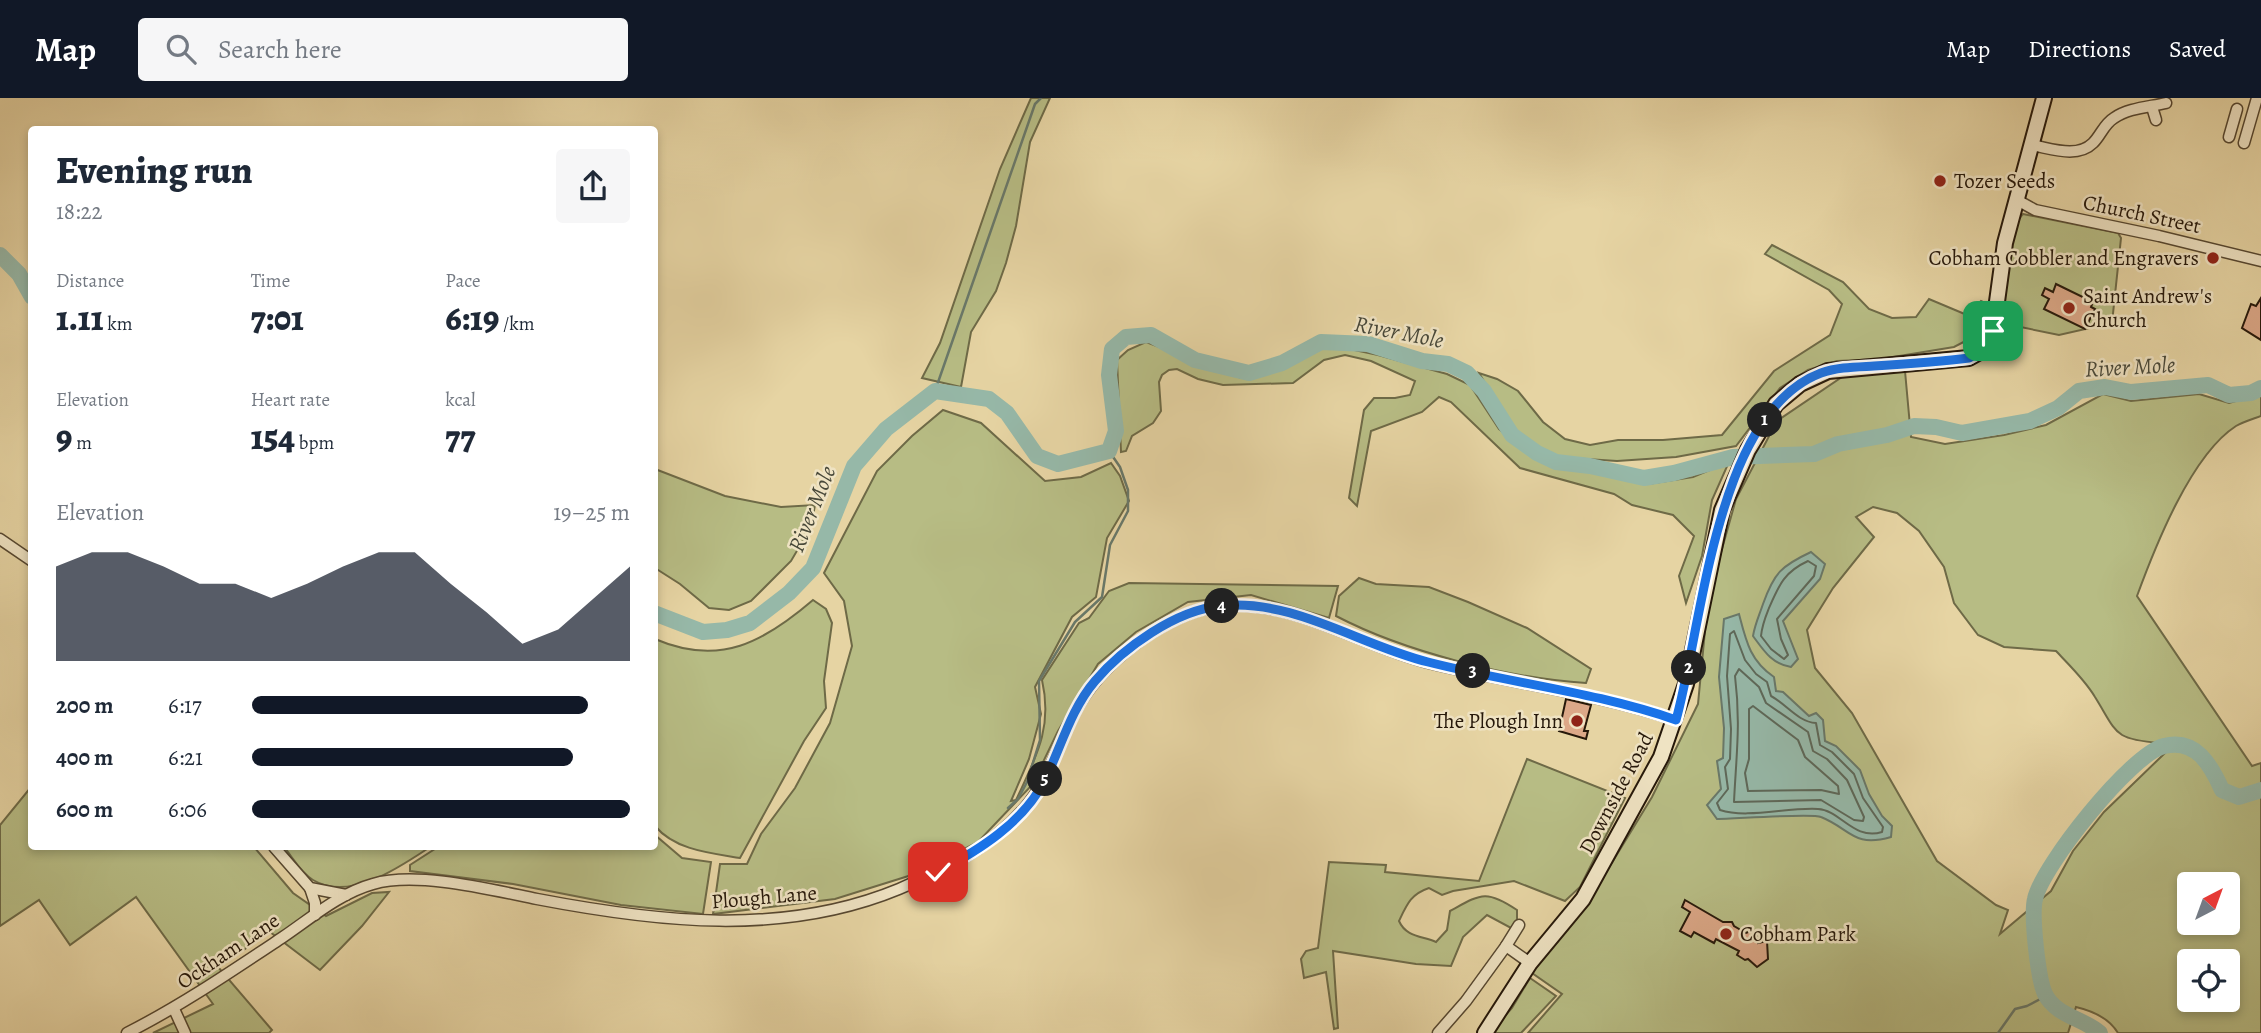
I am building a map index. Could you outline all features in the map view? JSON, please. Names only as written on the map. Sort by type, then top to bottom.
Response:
[{"type":"street","points":[[2017,200],[2045,98]]},
{"type":"street","points":[[2244,144],[2258,98]]},
{"type":"street","points":[[2031,145],[2082,151],[2094,142],[2108,122],[2117,116],[2165,103]]},
{"type":"street","points":[[2152,107],[2156,120]]},
{"type":"street","points":[[2229,138],[2237,108]]},
{"type":"street","points":[[2232,125],[2248,130]]},
{"type":"street","name":"Church Street","points":[[2017,200],[2035,210],[2261,261]]},
{"type":"street","name":"Downside Road","points":[[1485,1033],[1530,963],[1583,899],[1650,780],[1676,720],[1726,500],[1748,450],[1767,418],[1793,388],[1828,371],[1961,359],[1980,353],[1988,344],[1995,323],[2005,243],[2017,200]]},
{"type":"street","points":[[0,539],[28,558]]},
{"type":"street","name":"Plough Lane","points":[[347,895],[373,884],[404,880],[474,887],[626,915],[686,921],[750,921],[811,915],[876,898],[938,872],[982,848],[1023,810],[1044,782],[1079,704],[1096,680],[1147,635],[1181,615],[1220,606],[1267,608],[1316,621],[1365,642],[1427,662],[1553,689],[1676,720]]},
{"type":"street","points":[[277,850],[310,888],[315,903],[315,915]]},
{"type":"street","points":[[310,888],[347,895]]},
{"type":"street","name":"Ockham Lane","points":[[127,1033],[174,1009],[347,895]]},
{"type":"street","points":[[1438,1033],[1466,1001],[1520,925]]},
{"type":"street","points":[[1506,946],[1530,963]]},
{"type":"street","points":[[174,1009],[185,1033]]},
{"type":"green space","points":[[1031,98],[1050,98],[1030,142],[1016,226],[1006,263],[996,291],[971,332],[961,387],[922,378],[940,343],[1000,169]]},
{"type":"green space","points":[[2023,214],[2118,233],[2121,238],[2112,323],[2059,335],[2001,323],[2008,250]]},
{"type":"green space","points":[[1772,245],[1843,282],[1869,309],[1892,318],[1916,317],[1929,299],[1967,315],[1981,301],[1989,305],[1979,334],[1954,347],[1881,359],[1837,361],[1808,370],[1780,388],[1736,446],[1676,457],[1617,461],[1555,457],[1530,445],[1513,430],[1479,373],[1518,391],[1543,422],[1565,439],[1590,445],[1618,440],[1663,440],[1722,435],[1774,371],[1830,335],[1842,304],[1829,290],[1765,254]]},
{"type":"green space","points":[[1146,342],[1241,378],[1281,369],[1320,347],[1345,348],[1378,355],[1447,374],[1470,385],[1499,429],[1525,450],[1553,467],[1586,470],[1648,484],[1693,477],[1729,462],[1712,500],[1702,556],[1686,603],[1679,576],[1694,536],[1673,515],[1632,505],[1614,494],[1520,468],[1451,402],[1439,397],[1422,412],[1371,431],[1357,506],[1349,498],[1364,410],[1374,398],[1410,395],[1415,381],[1371,361],[1345,355],[1324,360],[1293,383],[1223,385],[1198,379],[1177,369],[1169,370],[1162,375],[1159,382],[1161,411],[1153,423],[1132,436],[1126,451],[1121,452],[1117,360],[1128,350]]},
{"type":"green space","points":[[1905,371],[1911,437],[1945,444],[2046,425],[2103,394],[2131,401],[2199,394],[2229,403],[2261,394],[2261,416],[2236,426],[2220,440],[2190,480],[2164,528],[2137,596],[2252,766],[2261,763],[2261,1033],[2118,1033],[2100,1016],[2076,1007],[2068,1033],[1528,1033],[1562,994],[1532,973],[1602,879],[1652,797],[1698,704],[1708,599],[1736,499],[1777,421],[1845,375]],"holes":[[[1873,507],[1897,513],[1919,531],[1944,567],[1954,603],[1978,635],[2004,647],[2056,651],[2087,685],[2118,732],[2133,739],[2160,743],[2165,753],[2104,812],[2073,851],[2051,891],[2000,934],[2008,910],[1996,905],[1937,861],[1852,713],[1815,668],[1807,630],[1833,588],[1874,537],[1856,517]]]},
{"type":"green space","points":[[943,410],[981,423],[1045,481],[1081,477],[1111,463],[1120,476],[1129,501],[1107,538],[1096,597],[1072,617],[1035,687],[1041,714],[1029,759],[1011,801],[1016,800],[1041,742],[1045,713],[1042,680],[1079,623],[1089,618],[1109,591],[1129,583],[1338,586],[1329,618],[1251,595],[1188,602],[1136,632],[1098,664],[1058,731],[1032,785],[978,842],[918,873],[835,899],[713,914],[720,864],[747,864],[761,834],[795,788],[830,723],[852,646],[844,601],[824,573],[877,471]]},
{"type":"green space","points":[[658,470],[725,496],[781,507],[815,505],[811,527],[791,561],[751,601],[729,610],[709,608],[658,570]]},
{"type":"green space","points":[[1359,578],[1376,584],[1429,587],[1527,628],[1591,669],[1586,683],[1491,669],[1425,652],[1363,629],[1336,616],[1339,596]]},
{"type":"green space","points":[[813,600],[826,609],[832,623],[824,681],[826,708],[804,741],[740,858],[694,849],[672,840],[658,829],[658,640],[700,651],[721,650],[759,638]]},
{"type":"green space","points":[[1527,759],[1625,798],[1580,887],[1565,901],[1514,881],[1442,895],[1429,888],[1418,893],[1407,905],[1399,921],[1410,933],[1436,942],[1447,930],[1450,911],[1484,896],[1498,899],[1517,910],[1517,922],[1511,928],[1487,915],[1463,937],[1451,966],[1416,964],[1333,951],[1338,1028],[1334,1029],[1326,972],[1304,978],[1301,959],[1306,951],[1318,948],[1329,862],[1386,865],[1385,872],[1479,881]]},
{"type":"green space","points":[[28,791],[28,850],[257,850],[293,893],[326,916],[372,893],[389,892],[362,926],[320,970],[270,932],[218,967],[272,1030],[269,1033],[153,1033],[213,1004],[136,897],[70,945],[39,900],[0,926],[0,825]]},
{"type":"green space","points":[[658,838],[682,858],[711,862],[703,914],[621,905],[513,884],[410,871],[410,865],[433,850],[658,850]]},
{"type":"green space","points":[[286,850],[425,850],[390,872],[343,887],[327,886],[313,880]]},
{"type":"green space","points":[[1530,978],[1556,996],[1521,1033],[1490,1033],[1512,1008]]},
{"type":"water","points":[[1811,552],[1825,564],[1820,579],[1783,621],[1798,659],[1791,667],[1774,660],[1753,636],[1767,593],[1775,578],[1786,566]]},
{"type":"water","points":[[1739,614],[1750,650],[1759,664],[1774,677],[1776,691],[1783,692],[1809,716],[1816,713],[1823,720],[1825,741],[1836,746],[1860,770],[1869,794],[1882,816],[1892,826],[1891,837],[1878,840],[1860,839],[1815,816],[1717,819],[1707,805],[1721,789],[1717,761],[1723,758],[1724,728],[1719,677],[1724,619]]},
{"type":"building","name":"Saint Andrew's Church","points":[[2056,284],[2093,302],[2091,307],[2095,309],[2085,329],[2044,309],[2049,299],[2042,295],[2045,288],[2053,292]]},
{"type":"building","points":[[2261,298],[2261,340],[2242,328],[2251,304],[2256,306]]},
{"type":"building","name":"The Plough Inn","points":[[1566,699],[1591,705],[1584,731],[1588,731],[1586,739],[1559,731]]},
{"type":"building","name":"Cobham Park","points":[[1685,900],[1723,922],[1732,922],[1746,933],[1751,931],[1756,934],[1758,943],[1767,941],[1768,959],[1757,967],[1748,959],[1737,955],[1739,951],[1716,939],[1714,943],[1694,932],[1691,937],[1680,931],[1690,912],[1682,907]]},
{"type":"waterway","points":[[935,391],[1035,104],[1041,98]]},
{"type":"waterway","name":"River Mole","points":[[0,255],[19,274],[28,290]]},
{"type":"waterway","name":"River Mole","points":[[658,615],[703,632],[727,630],[750,623],[789,593],[813,568],[854,466],[886,429],[935,391],[989,399],[1007,413],[1037,456],[1058,464],[1109,451],[1116,431],[1109,375],[1112,349],[1126,337],[1151,335],[1195,360],[1249,373],[1282,363],[1321,342],[1368,344],[1422,361],[1448,364],[1467,373],[1484,391],[1512,435],[1537,453],[1556,462],[1590,466],[1644,478],[1733,457],[1814,454],[1838,444],[1887,435],[1914,426],[1936,427],[1962,433],[2030,421],[2058,408],[2079,391],[2105,387],[2131,392],[2208,385],[2229,395],[2251,393],[2261,388]]},
{"type":"waterway","points":[[1008,808],[1018,799],[1027,782],[1040,740],[1039,681],[1075,622],[1102,597],[1110,545],[1128,511],[1128,490],[1120,467],[1109,451]]},
{"type":"waterway","name":"River Mole","points":[[2100,1033],[2056,1007],[2042,986],[2034,907],[2041,883],[2053,862],[2111,789],[2149,754],[2164,746],[2185,746],[2194,750],[2213,771],[2222,790],[2239,797],[2261,790]]},
{"type":"waterway","points":[[1998,1033],[2015,1009],[2046,996]]},
{"type":"place","name":"Tozer Seeds","points":[[1940,181]]},
{"type":"place","name":"Cobham Cobbler and Engravers","points":[[2213,258]]},
{"type":"place","name":"Saint Andrew's Church","points":[[2069,308]]},
{"type":"place","name":"The Plough Inn","points":[[1577,721]]},
{"type":"place","name":"Cobham Park","points":[[1726,934]]},
{"type":"route","points":[[938,872],[982,848],[1023,810],[1044,782],[1079,704],[1096,680],[1147,635],[1181,615],[1220,606],[1267,608],[1316,621],[1365,642],[1427,662],[1658,713],[1676,720],[1722,510],[1748,450],[1776,404],[1793,388],[1828,371],[1976,356],[1985,349],[1993,331]]}]
